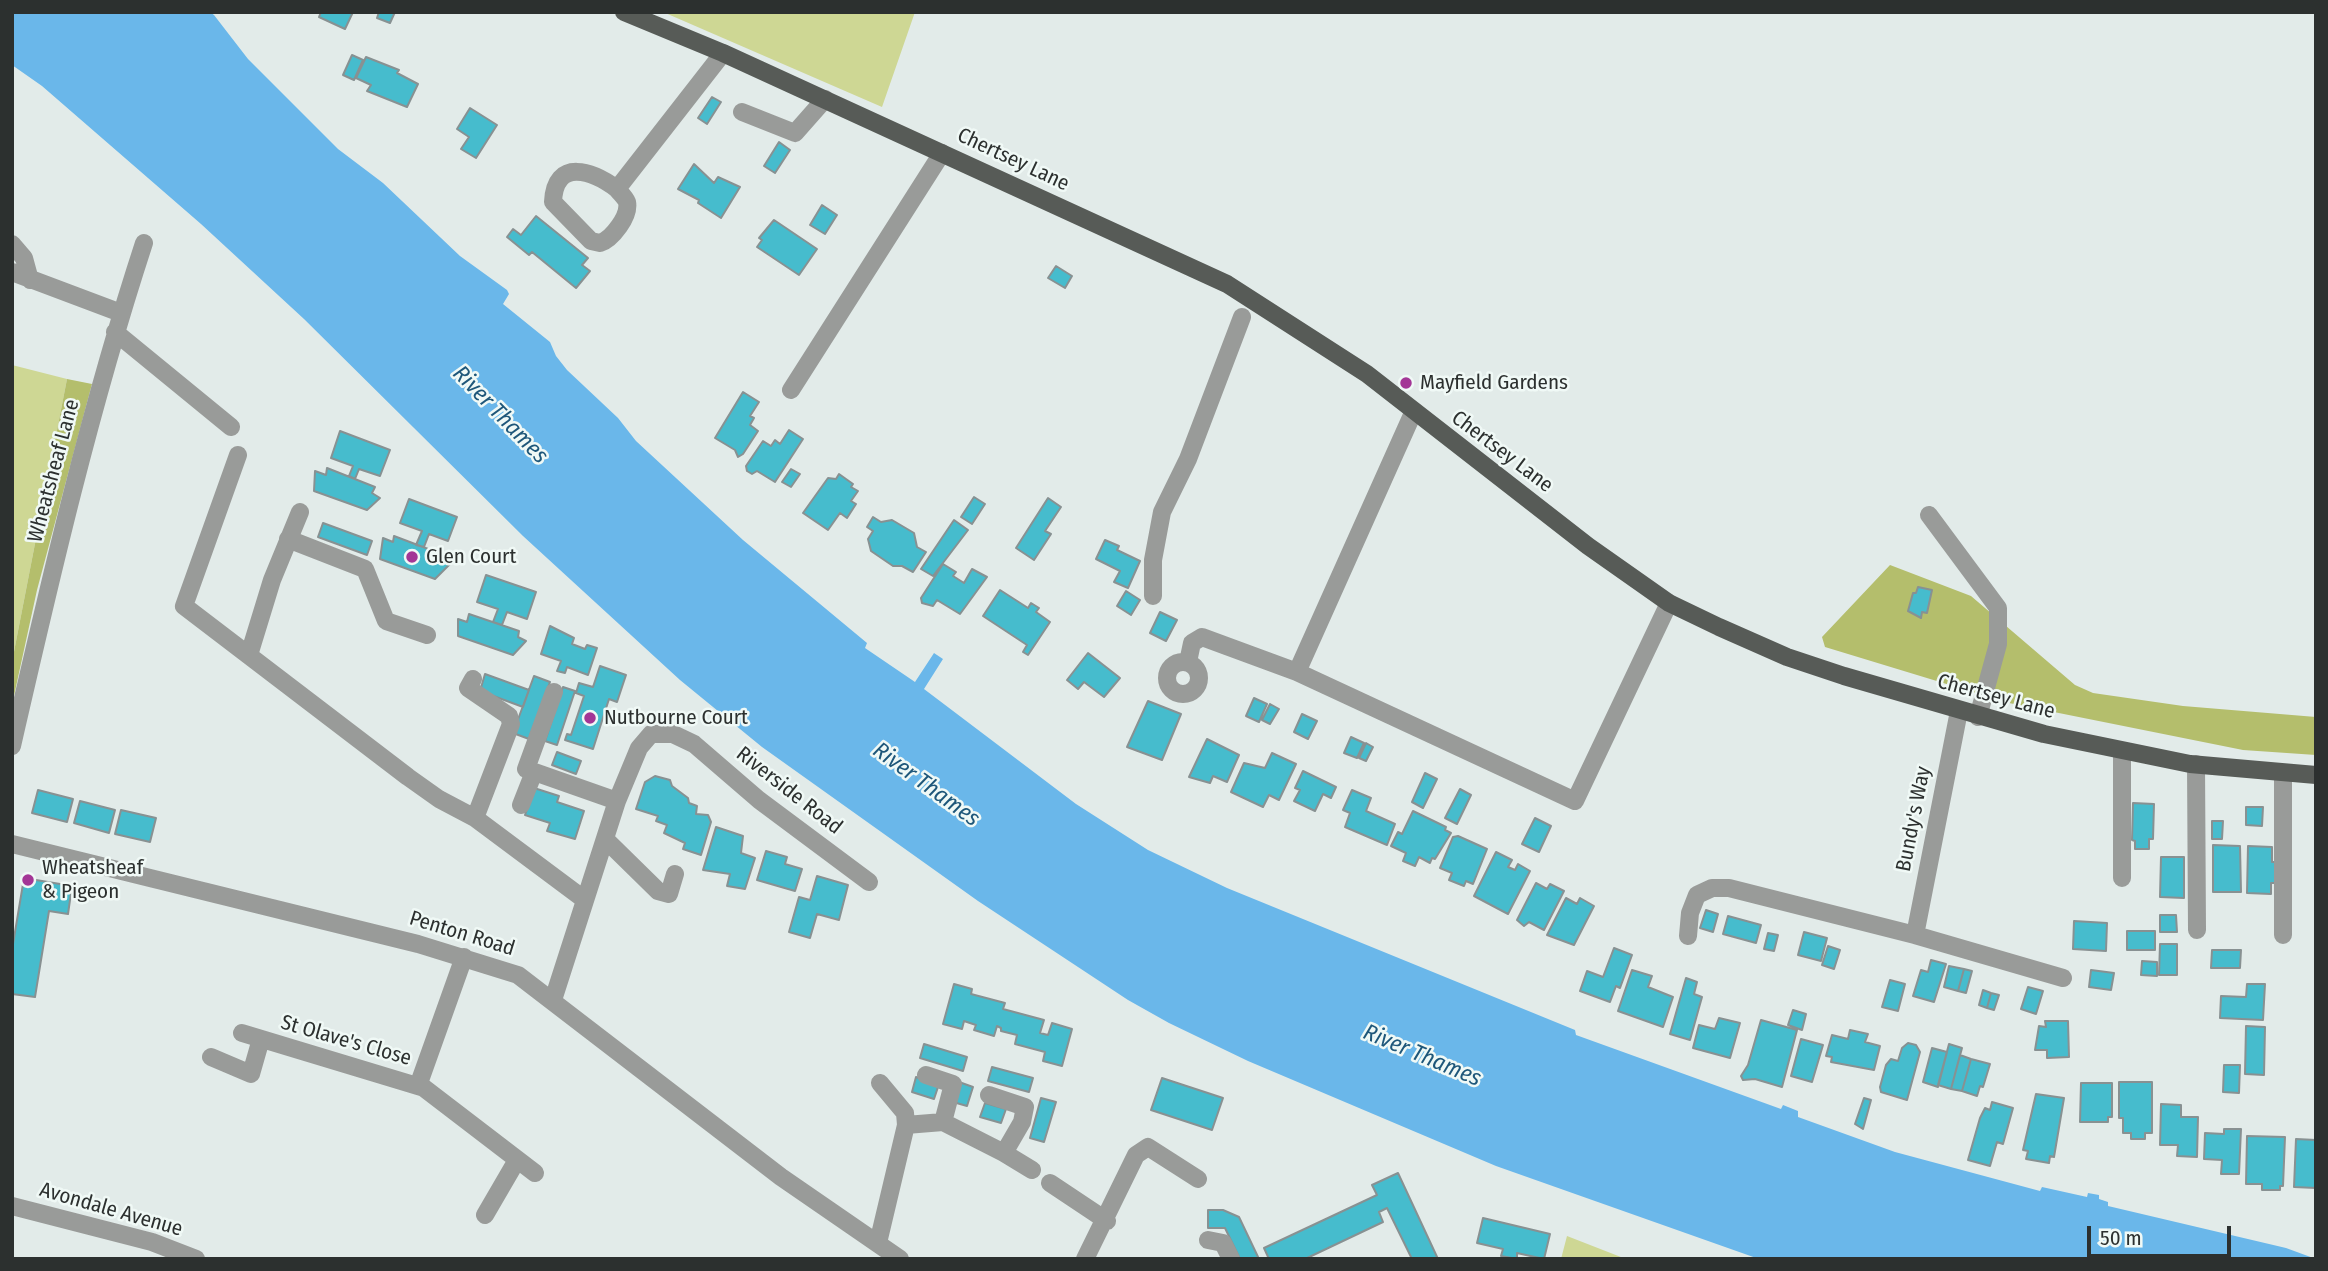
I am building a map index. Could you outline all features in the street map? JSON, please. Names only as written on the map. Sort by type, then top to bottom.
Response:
[{"type":"main road","name":"Chertsey Lane","points":[[624,12],[825,99],[1227,284],[1334,352],[1588,546],[1669,603],[1787,657],[1978,717],[2122,751],[2196,764],[2316,775]]},
{"type":"street","points":[[617,189],[723,53]]},
{"type":"street","points":[[743,112],[795,133],[825,99]]},
{"type":"street","points":[[791,390],[943,153]]},
{"type":"street","points":[[576,170],[596,175],[617,189],[626,200],[627,210],[614,232],[600,243],[591,241],[553,202],[557,186],[566,174],[576,170]]},
{"type":"street","name":"Wheatsheaf Lane","points":[[12,746],[59,542],[121,313],[144,243]]},
{"type":"street","points":[[12,244],[24,258],[30,279]]},
{"type":"street","points":[[12,272],[121,313]]},
{"type":"street","points":[[1153,596],[1153,560],[1159,520],[1188,459],[1242,317]]},
{"type":"street","points":[[116,332],[231,427]]},
{"type":"street","points":[[1297,672],[1413,413]]},
{"type":"street","points":[[238,455],[184,606],[419,784],[475,818],[585,900]]},
{"type":"street","points":[[249,654],[288,539],[300,512]]},
{"type":"street","points":[[1929,515],[1997,608],[1998,644],[1978,717]]},
{"type":"street","points":[[288,539],[365,569],[386,621],[427,635]]},
{"type":"street","points":[[1188,662],[1192,643],[1202,637],[1210,638],[1297,672],[1575,801],[1669,603]]},
{"type":"street","points":[[473,679],[468,688],[509,716],[511,724],[475,818]]},
{"type":"street","points":[[554,692],[526,769],[617,801]]},
{"type":"street","name":"Bundy's Way","points":[[1915,935],[1959,711]]},
{"type":"street","name":"Riverside Road","points":[[553,1000],[617,801],[639,748],[651,734],[673,734],[694,744],[759,800],[869,882]]},
{"type":"street","points":[[2122,751],[2122,878]]},
{"type":"street","points":[[2196,764],[2197,930]]},
{"type":"street","points":[[522,804],[534,772]]},
{"type":"street","points":[[2283,773],[2283,935]]},
{"type":"street","points":[[605,839],[658,891],[669,894],[675,874]]},
{"type":"street","name":"Penton Road","points":[[12,844],[464,957],[518,975],[781,1177],[901,1259]]},
{"type":"street","points":[[1688,936],[1692,904],[1703,890],[1720,887],[1762,894],[2063,978]]},
{"type":"street","name":"St Olave's Close","points":[[418,1086],[464,957]]},
{"type":"street","name":"St Olave's Close","points":[[242,1034],[418,1086],[535,1173]]},
{"type":"street","name":"St Olave's Close","points":[[211,1057],[251,1074],[261,1040]]},
{"type":"street","points":[[926,1075],[953,1084],[943,1122]]},
{"type":"street","points":[[878,1243],[906,1125],[905,1113],[880,1083]]},
{"type":"street","points":[[989,1095],[1026,1107],[1022,1122],[1004,1153]]},
{"type":"street","points":[[906,1125],[943,1122],[1032,1170]]},
{"type":"street","points":[[1085,1259],[1107,1221],[1136,1155],[1148,1147],[1198,1179]]},
{"type":"street","points":[[485,1215],[517,1160]]},
{"type":"street","points":[[1050,1183],[1107,1221]]},
{"type":"street","name":"Avondale Avenue","points":[[12,1206],[152,1242],[196,1259]]},
{"type":"street","points":[[1208,1240],[1223,1243],[1231,1259]]},
{"type":"green space","points":[[663,12],[915,12],[882,107]]},
{"type":"green space","points":[[12,365],[67,379],[12,662]]},
{"type":"green space","points":[[67,379],[92,384],[37,590],[12,705],[12,662]]},
{"type":"green space","points":[[1890,565],[1971,596],[2075,685],[2093,693],[2183,706],[2316,717],[2316,755],[2243,750],[2009,703],[1825,647],[1822,637]]},
{"type":"green space","points":[[1567,1236],[1626,1259],[1561,1259]]},
{"type":"water","name":"River Thames","points":[[12,12],[210,12],[248,59],[338,149],[383,183],[460,256],[507,290],[509,294],[503,304],[550,342],[556,356],[567,370],[618,418],[636,441],[743,540],[867,643],[865,648],[915,682],[934,653],[943,659],[924,689],[1076,804],[1148,850],[1227,888],[1575,1030],[1576,1035],[1781,1109],[1783,1105],[1798,1111],[1798,1117],[1895,1152],[2040,1191],[2042,1187],[2087,1197],[2088,1193],[2099,1195],[2099,1199],[2108,1202],[2108,1206],[2286,1248],[2316,1259],[1759,1259],[1496,1166],[1248,1061],[1169,1023],[1128,1000],[978,901],[762,747],[680,680],[523,536],[304,319],[201,224],[42,86],[12,65]]},
{"type":"building","points":[[321,12],[353,12],[345,29],[319,17]]},
{"type":"building","points":[[379,12],[395,12],[390,23],[377,18]]},
{"type":"building","points":[[352,55],[363,60],[354,80],[343,75]]},
{"type":"building","points":[[366,57],[399,70],[397,73],[418,84],[407,107],[367,91],[371,85],[356,78]]},
{"type":"building","points":[[712,97],[721,102],[707,124],[698,118]]},
{"type":"building","points":[[470,108],[497,125],[476,158],[461,149],[469,137],[457,129]]},
{"type":"building","points":[[779,142],[790,150],[775,173],[764,166]]},
{"type":"building","points":[[694,164],[714,183],[718,177],[740,187],[721,218],[698,203],[699,200],[678,189]]},
{"type":"building","points":[[822,205],[837,215],[825,234],[810,225]]},
{"type":"building","points":[[536,216],[588,258],[582,265],[590,271],[576,288],[532,252],[529,255],[507,237],[513,229],[521,235]]},
{"type":"building","points":[[774,220],[817,249],[799,275],[757,247],[762,240],[759,238]]},
{"type":"building","points":[[1056,266],[1072,276],[1065,288],[1048,278]]},
{"type":"building","points":[[743,392],[759,402],[750,416],[754,418],[750,425],[758,431],[743,454],[738,457],[735,450],[715,438]]},
{"type":"building","points":[[789,430],[803,439],[775,482],[757,471],[752,474],[747,471],[746,466],[763,441],[771,446],[775,440],[780,444]]},
{"type":"building","points":[[340,431],[390,450],[380,476],[359,469],[355,479],[349,476],[353,466],[331,458]]},
{"type":"building","points":[[327,468],[375,487],[372,493],[380,498],[367,510],[314,491],[315,471],[326,475]]},
{"type":"building","points":[[791,469],[800,474],[791,487],[782,482]]},
{"type":"building","points":[[839,474],[858,491],[851,501],[856,504],[847,518],[840,513],[828,530],[803,513],[828,478],[836,479]]},
{"type":"building","points":[[974,497],[985,504],[972,524],[961,517]]},
{"type":"building","points":[[1048,498],[1061,507],[1045,531],[1051,534],[1034,560],[1016,548]]},
{"type":"building","name":"Glen Court","points":[[409,499],[457,517],[448,541],[429,534],[424,547],[416,545],[422,531],[400,523]]},
{"type":"building","points":[[873,517],[881,522],[892,520],[914,533],[917,547],[926,552],[913,572],[902,566],[893,566],[871,551],[868,539],[873,531],[867,527]]},
{"type":"building","points":[[954,520],[968,530],[933,576],[921,569]]},
{"type":"building","points":[[323,523],[372,541],[367,555],[318,537]]},
{"type":"building","name":"Glen Court","points":[[394,536],[444,555],[442,561],[450,564],[435,579],[380,559],[383,538],[393,542]]},
{"type":"building","points":[[1105,540],[1119,546],[1117,550],[1140,561],[1128,588],[1114,582],[1120,571],[1096,559]]},
{"type":"building","points":[[943,564],[956,572],[953,576],[964,583],[972,569],[987,577],[960,614],[937,600],[933,606],[922,603],[921,598]]},
{"type":"building","name":"Glen Court","points":[[486,575],[536,592],[527,619],[507,612],[502,625],[493,622],[498,609],[477,602]]},
{"type":"building","points":[[1918,587],[1932,590],[1927,613],[1922,612],[1921,618],[1908,611],[1913,593],[1916,593]]},
{"type":"building","points":[[1000,590],[1028,608],[1031,603],[1039,608],[1036,612],[1050,622],[1028,655],[1023,652],[1027,645],[983,616]]},
{"type":"building","points":[[1126,591],[1140,600],[1131,615],[1117,606]]},
{"type":"building","points":[[1160,612],[1177,620],[1166,641],[1150,633]]},
{"type":"building","name":"Glen Court","points":[[469,614],[519,631],[518,637],[526,641],[513,655],[458,636],[458,619],[467,622]]},
{"type":"building","name":"Nutbourne Court","points":[[550,626],[574,638],[572,644],[585,649],[587,645],[597,648],[588,675],[567,667],[565,673],[557,671],[561,661],[541,654]]},
{"type":"building","points":[[1088,653],[1120,678],[1104,697],[1084,682],[1078,689],[1067,680]]},
{"type":"building","name":"Nutbourne Court","points":[[600,666],[626,675],[617,702],[609,699],[593,749],[565,740],[567,734],[571,735],[584,696],[576,693],[579,683],[593,687]]},
{"type":"building","points":[[485,674],[529,690],[523,707],[480,691]]},
{"type":"building","points":[[534,676],[550,682],[529,739],[513,733]]},
{"type":"building","points":[[563,687],[575,691],[557,745],[545,741]]},
{"type":"building","points":[[1254,698],[1267,704],[1259,722],[1246,716]]},
{"type":"building","points":[[1148,701],[1181,714],[1162,760],[1127,747]]},
{"type":"building","points":[[1270,704],[1279,709],[1270,724],[1262,720]]},
{"type":"building","points":[[1302,714],[1317,721],[1308,739],[1294,732]]},
{"type":"building","points":[[1351,737],[1364,743],[1357,758],[1344,753]]},
{"type":"building","points":[[1207,739],[1239,755],[1227,782],[1213,776],[1210,783],[1189,777]]},
{"type":"building","points":[[1366,743],[1373,747],[1366,761],[1359,758]]},
{"type":"building","points":[[557,752],[581,761],[576,774],[552,765]]},
{"type":"building","points":[[1272,753],[1296,764],[1279,800],[1269,795],[1263,807],[1231,792],[1244,763],[1265,768]]},
{"type":"building","points":[[1303,771],[1336,787],[1331,798],[1323,794],[1315,811],[1294,801],[1300,790],[1295,788]]},
{"type":"building","points":[[1425,773],[1437,779],[1423,808],[1412,802]]},
{"type":"building","points":[[655,776],[670,780],[672,786],[688,798],[689,803],[697,806],[696,814],[708,815],[711,822],[701,855],[683,849],[685,843],[664,833],[667,825],[656,821],[658,816],[636,809],[645,782]]},
{"type":"building","points":[[534,788],[559,796],[557,802],[584,811],[575,839],[547,831],[550,823],[525,815]]},
{"type":"building","points":[[1460,789],[1471,795],[1457,824],[1445,818]]},
{"type":"building","points":[[38,790],[73,799],[67,822],[32,813]]},
{"type":"building","points":[[1352,790],[1371,798],[1366,811],[1395,824],[1387,845],[1345,827],[1350,813],[1343,810]]},
{"type":"building","points":[[80,801],[115,810],[109,833],[74,823]]},
{"type":"building","points":[[2133,803],[2154,804],[2153,839],[2149,839],[2149,849],[2135,849],[2135,841],[2132,840]]},
{"type":"building","points":[[2246,807],[2263,807],[2262,826],[2246,825]]},
{"type":"building","points":[[121,810],[156,818],[150,842],[115,834]]},
{"type":"building","points":[[1413,811],[1446,827],[1445,830],[1451,833],[1435,859],[1432,858],[1430,863],[1419,857],[1415,866],[1403,861],[1406,853],[1391,846],[1398,832],[1402,834]]},
{"type":"building","points":[[1535,818],[1551,826],[1539,852],[1522,844]]},
{"type":"building","points":[[2212,821],[2223,821],[2222,839],[2212,839]]},
{"type":"building","points":[[716,827],[743,836],[741,853],[755,858],[745,889],[727,886],[730,874],[703,870]]},
{"type":"building","points":[[1458,836],[1487,849],[1473,884],[1466,881],[1464,886],[1449,880],[1452,873],[1440,868],[1453,837]]},
{"type":"building","points":[[2213,845],[2240,846],[2241,892],[2213,892]]},
{"type":"building","points":[[2248,846],[2272,847],[2272,862],[2278,862],[2278,883],[2271,883],[2271,894],[2247,893]]},
{"type":"building","points":[[766,851],[787,857],[785,864],[802,869],[795,891],[757,880]]},
{"type":"building","points":[[1496,852],[1512,860],[1508,867],[1515,870],[1518,864],[1530,871],[1508,914],[1474,896]]},
{"type":"building","points":[[2161,857],[2184,857],[2184,898],[2160,897]]},
{"type":"building","points":[[817,876],[848,885],[839,920],[817,914],[810,938],[789,932],[799,897],[810,900]]},
{"type":"building","points":[[24,878],[72,886],[68,914],[49,911],[35,997],[12,994],[12,950]]},
{"type":"building","points":[[1536,883],[1547,889],[1550,884],[1564,891],[1544,930],[1529,922],[1524,926],[1517,920]]},
{"type":"building","points":[[1566,898],[1577,904],[1580,898],[1594,906],[1574,945],[1547,935]]},
{"type":"building","points":[[1706,910],[1718,914],[1713,932],[1700,928]]},
{"type":"building","points":[[2160,915],[2176,915],[2177,932],[2160,932]]},
{"type":"building","points":[[1728,916],[1761,925],[1756,943],[1723,934]]},
{"type":"building","points":[[2074,921],[2107,923],[2106,951],[2073,949]]},
{"type":"building","points":[[2127,931],[2155,931],[2155,950],[2127,950]]},
{"type":"building","points":[[1804,932],[1827,938],[1821,961],[1798,955]]},
{"type":"building","points":[[1768,933],[1778,935],[1774,951],[1764,949]]},
{"type":"building","points":[[2160,944],[2177,944],[2177,975],[2159,975]]},
{"type":"building","points":[[1828,946],[1840,950],[1834,969],[1822,965]]},
{"type":"building","points":[[1614,948],[1632,955],[1620,988],[1616,986],[1610,1002],[1580,991],[1587,971],[1603,977]]},
{"type":"building","points":[[2212,950],[2241,950],[2240,968],[2211,968]]},
{"type":"building","points":[[1931,960],[1946,964],[1934,1002],[1913,996],[1921,970],[1928,972]]},
{"type":"building","points":[[2142,961],[2157,962],[2157,976],[2141,975]]},
{"type":"building","points":[[1949,966],[1964,969],[1958,991],[1944,987]]},
{"type":"building","points":[[1964,969],[1972,971],[1966,993],[1958,991]]},
{"type":"building","points":[[1632,970],[1652,976],[1648,987],[1673,997],[1663,1027],[1618,1011]]},
{"type":"building","points":[[2091,970],[2114,973],[2111,990],[2089,987]]},
{"type":"building","points":[[1686,978],[1697,982],[1694,994],[1702,997],[1690,1040],[1670,1034]]},
{"type":"building","points":[[1890,980],[1905,984],[1898,1011],[1882,1007]]},
{"type":"building","points":[[954,984],[972,989],[971,994],[1005,1003],[1003,1009],[1044,1020],[1040,1033],[1048,1035],[1052,1023],[1072,1029],[1062,1066],[1043,1061],[1045,1052],[1015,1044],[1017,1035],[1001,1031],[997,1026],[994,1036],[974,1030],[976,1025],[964,1021],[962,1029],[943,1024]]},
{"type":"building","points":[[2247,984],[2265,984],[2263,1020],[2220,1018],[2221,996],[2246,997]]},
{"type":"building","points":[[2028,987],[2043,991],[2036,1014],[2021,1009]]},
{"type":"building","points":[[1983,990],[1991,993],[1987,1008],[1979,1005]]},
{"type":"building","points":[[1991,993],[1999,995],[1994,1010],[1987,1008]]},
{"type":"building","points":[[1793,1010],[1806,1014],[1802,1030],[1788,1025]]},
{"type":"building","points":[[1719,1018],[1740,1023],[1730,1058],[1693,1048],[1699,1025],[1715,1029]]},
{"type":"building","points":[[1761,1020],[1797,1030],[1782,1087],[1755,1079],[1743,1080],[1741,1076],[1748,1065]]},
{"type":"building","points":[[2045,1021],[2068,1021],[2069,1057],[2047,1058],[2047,1050],[2035,1050],[2039,1026],[2046,1027]]},
{"type":"building","points":[[2246,1026],[2265,1027],[2264,1075],[2245,1074]]},
{"type":"building","points":[[1850,1030],[1868,1034],[1865,1042],[1880,1046],[1874,1070],[1831,1062],[1832,1057],[1826,1056],[1832,1035],[1848,1039]]},
{"type":"building","points":[[1801,1039],[1823,1045],[1812,1082],[1791,1076]]},
{"type":"building","points":[[1908,1043],[1916,1045],[1920,1052],[1907,1100],[1881,1092],[1880,1087],[1886,1065],[1891,1059],[1898,1061],[1902,1048]]},
{"type":"building","points":[[924,1044],[967,1057],[963,1071],[920,1058]]},
{"type":"building","points":[[1949,1044],[1962,1048],[1951,1089],[1938,1085]]},
{"type":"building","points":[[1932,1048],[1947,1052],[1938,1087],[1923,1082]]},
{"type":"building","points":[[1960,1055],[1971,1059],[1962,1091],[1951,1089]]},
{"type":"building","points":[[1971,1059],[1990,1064],[1983,1087],[1980,1086],[1977,1096],[1962,1091]]},
{"type":"building","points":[[2224,1065],[2240,1065],[2239,1093],[2223,1092]]},
{"type":"building","points":[[992,1067],[1033,1078],[1029,1092],[988,1081]]},
{"type":"building","points":[[916,1077],[939,1084],[934,1099],[912,1092]]},
{"type":"building","points":[[1162,1078],[1223,1098],[1212,1130],[1151,1110]]},
{"type":"building","points":[[959,1082],[973,1087],[967,1106],[953,1102]]},
{"type":"building","points":[[2119,1082],[2152,1082],[2152,1133],[2145,1133],[2145,1139],[2131,1139],[2131,1133],[2123,1133],[2123,1118],[2119,1118]]},
{"type":"building","points":[[2081,1083],[2112,1083],[2112,1117],[2108,1117],[2108,1122],[2080,1122]]},
{"type":"building","points":[[2036,1094],[2064,1098],[2054,1157],[2050,1156],[2049,1163],[2026,1159],[2028,1151],[2023,1150]]},
{"type":"building","points":[[1041,1098],[1056,1102],[1044,1142],[1030,1138]]},
{"type":"building","points":[[1864,1098],[1871,1100],[1863,1129],[1855,1124]]},
{"type":"building","points":[[1992,1102],[2013,1108],[2003,1144],[1997,1142],[1990,1166],[1968,1160],[1980,1118],[1985,1108],[1990,1110]]},
{"type":"building","points":[[985,1103],[1006,1109],[1001,1123],[980,1117]]},
{"type":"building","points":[[2161,1104],[2181,1105],[2181,1117],[2198,1117],[2197,1157],[2177,1156],[2178,1145],[2160,1145]]},
{"type":"building","points":[[2224,1129],[2241,1129],[2239,1174],[2221,1174],[2222,1160],[2204,1159],[2205,1133],[2224,1134]]},
{"type":"building","points":[[2247,1136],[2285,1137],[2283,1186],[2280,1186],[2280,1190],[2262,1190],[2262,1184],[2246,1184]]},
{"type":"building","points":[[2296,1139],[2316,1140],[2316,1188],[2294,1187]]},
{"type":"building","points":[[1398,1173],[1438,1259],[1412,1259],[1387,1208],[1379,1212],[1383,1222],[1305,1259],[1269,1259],[1264,1248],[1377,1195],[1372,1185]]},
{"type":"building","points":[[1208,1210],[1223,1210],[1239,1217],[1259,1259],[1240,1259],[1225,1228],[1208,1228]]},
{"type":"building","points":[[1483,1218],[1550,1234],[1544,1259],[1517,1253],[1517,1259],[1501,1256],[1503,1249],[1477,1243]]},
{"type":"place","name":"Mayfield Gardens","points":[[1406,383]]},
{"type":"place","name":"Glen Court","points":[[412,557]]},
{"type":"place","name":"Nutbourne Court","points":[[590,718]]},
{"type":"place","name":"Wheatsheaf & Pigeon","points":[[28,880]]}]
